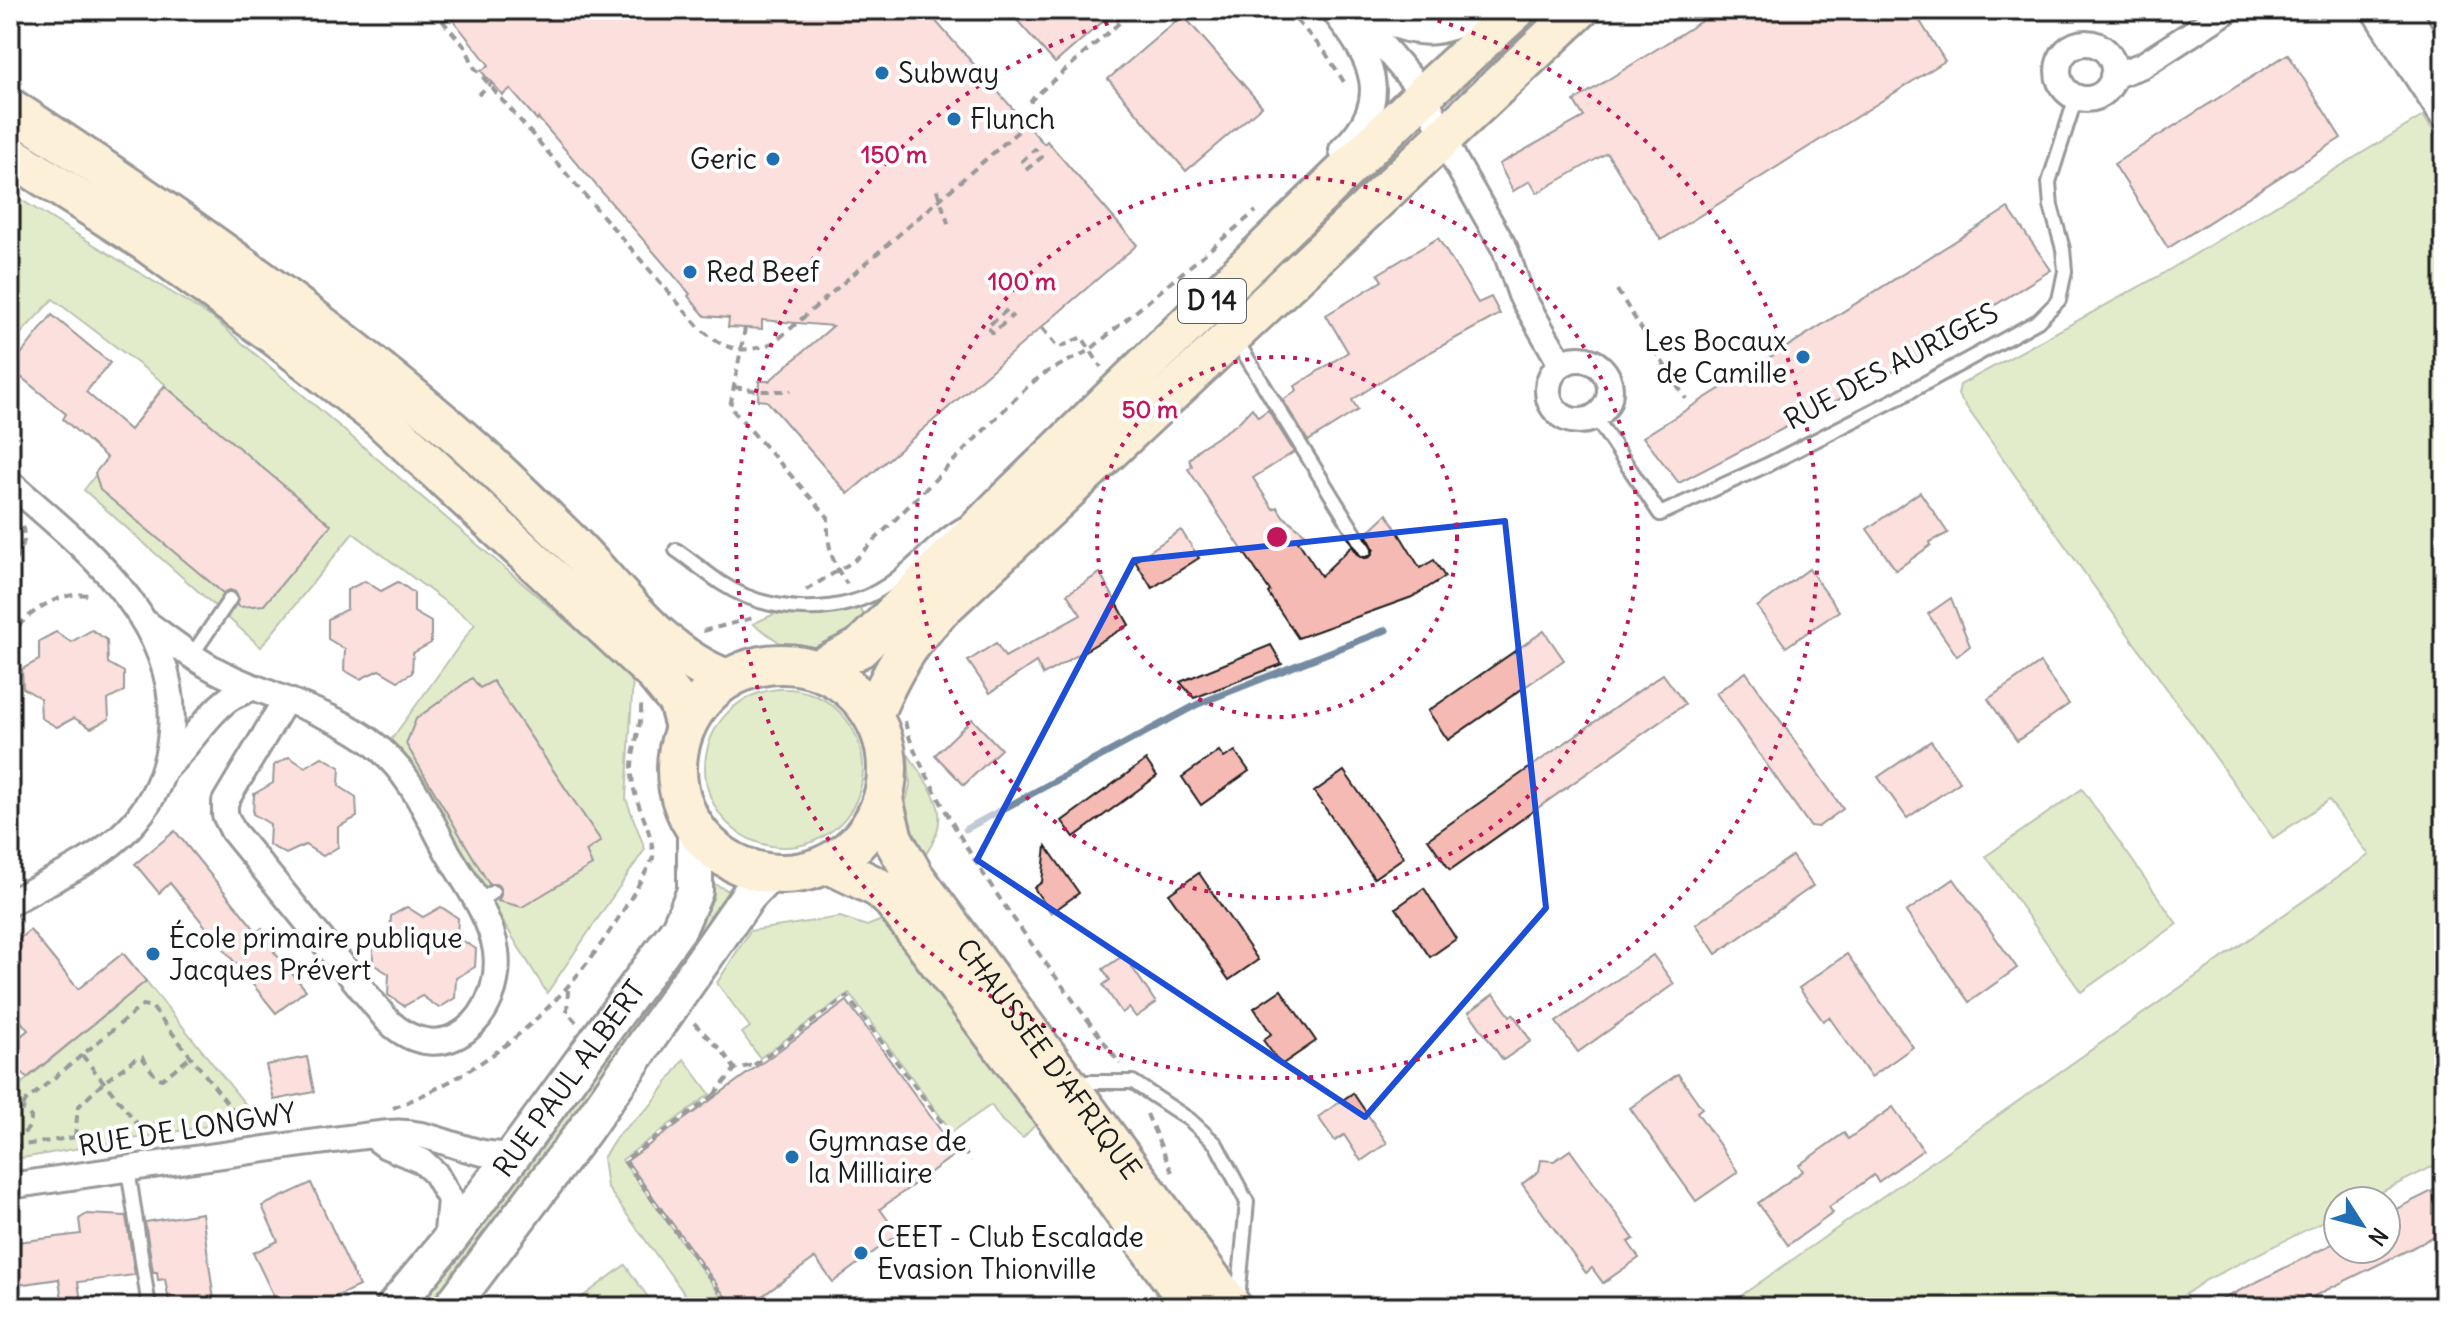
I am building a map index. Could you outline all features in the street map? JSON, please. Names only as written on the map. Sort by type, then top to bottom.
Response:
[{"type":"main road","name":"D 14","points":[[818,669],[860,648],[999,508],[1424,94],[1516,10]]},
{"type":"main road","name":"D 14","points":[[888,714],[894,667],[910,643],[939,611],[1579,10]]},
{"type":"main road","points":[[10,108],[107,171],[285,297],[438,418],[569,541],[675,652],[702,670],[727,679]]},
{"type":"main road","points":[[10,155],[143,240],[275,336],[380,418],[655,674],[678,702],[685,727]]},
{"type":"main road","points":[[775,663],[818,669],[888,714],[882,735],[887,756],[887,778],[875,820],[847,852],[829,864],[809,871],[769,874],[732,862],[718,853],[695,829],[683,805],[677,779],[685,727],[703,700],[727,679],[742,671],[775,663]]},
{"type":"main road","name":"CHAUSSÉE D'AFRIQUE","points":[[883,800],[893,839],[914,876],[1235,1307]]},
{"type":"main road","name":"RUE PAUL ALBERT","points":[[394,1307],[514,1154],[679,928],[695,891],[695,829]]},
{"type":"main road","name":"CHAUSSÉE D'AFRIQUE","points":[[829,864],[870,882],[893,901],[1054,1115],[1192,1307]]},
{"type":"main road","name":"RUE PAUL ALBERT","points":[[451,1307],[584,1131],[748,896],[769,874]]},
{"type":"street","points":[[1233,281],[1300,192],[1361,129],[1373,97],[1370,68],[1364,51],[1333,10]]},
{"type":"street","points":[[1352,10],[1424,94],[1443,136],[1505,249],[1521,295],[1561,364]]},
{"type":"street","points":[[1361,10],[1396,28],[1418,32],[1455,27],[1480,10]]},
{"type":"street","points":[[2113,76],[2143,65],[2228,10]]},
{"type":"street","points":[[2377,10],[2444,113]]},
{"type":"street","points":[[2405,10],[2444,81]]},
{"type":"street","points":[[2087,43],[2104,50],[2113,67],[2113,76],[2110,85],[2095,97],[2076,97],[2062,86],[2058,70],[2070,48],[2087,43]]},
{"type":"street","points":[[1577,358],[1588,359],[1605,371],[1609,380],[1608,402],[1595,417],[1574,421],[1564,417],[1550,402],[1549,381],[1561,364],[1577,358]]},
{"type":"street","points":[[10,903],[103,850],[143,812],[165,769],[170,749],[172,698],[160,648],[141,615],[86,551],[15,487]]},
{"type":"street","points":[[141,615],[192,655],[227,676],[338,722],[367,739],[390,758],[406,778],[485,897],[496,949],[497,970],[484,1012],[454,1038],[434,1043],[415,1041],[400,1033],[233,831],[225,815],[225,802],[285,701]]},
{"type":"street","points":[[165,769],[217,710],[231,698],[253,687]]},
{"type":"street","name":"RUE DE LONGWY","points":[[10,1186],[389,1133],[424,1136],[484,1153],[514,1154]]},
{"type":"street","points":[[374,1137],[386,1146],[422,1161],[435,1173],[450,1199],[446,1244]]},
{"type":"lane","name":"RUE DES AURIGES","points":[[1595,417],[1660,514],[1780,459],[1986,352],[2038,321],[2059,300],[2065,271],[2049,182],[2076,97]]},
{"type":"lane","points":[[1233,334],[1365,550]]},
{"type":"lane","points":[[676,550],[738,593],[794,608],[827,607],[873,594],[911,566],[948,532],[999,508]]},
{"type":"lane","points":[[192,655],[230,599]]},
{"type":"lane","points":[[1065,1082],[1133,1082],[1190,1120],[1216,1144],[1247,1202],[1235,1307]]},
{"type":"lane","points":[[128,1169],[149,1307]]},
{"type":"path","points":[[433,10],[466,48],[474,67],[698,326],[714,342],[741,350],[775,342],[1030,121],[1031,100],[1134,10]]},
{"type":"path","points":[[1287,10],[1325,52],[1344,82],[1373,97]]},
{"type":"path","points":[[478,95],[491,84]]},
{"type":"path","points":[[1035,149],[1042,157],[1028,169],[1022,161],[1035,149]]},
{"type":"path","points":[[937,190],[949,226]]},
{"type":"path","points":[[1617,290],[1686,399]]},
{"type":"path","points":[[1007,310],[987,327],[993,333],[1013,315]]},
{"type":"path","points":[[745,328],[730,407],[828,517],[827,542],[834,564]]},
{"type":"path","points":[[1042,328],[1058,348],[1082,337],[1099,364],[1121,389]]},
{"type":"path","points":[[734,387],[791,391]]},
{"type":"path","points":[[10,573],[24,541],[15,487]]},
{"type":"path","points":[[10,637],[16,627],[39,606],[84,593],[141,615]]},
{"type":"path","points":[[888,714],[917,757],[979,869],[1133,1082],[1176,1180]]},
{"type":"path","points":[[731,1307],[624,1161],[714,1096],[735,1069],[755,1066],[847,996],[971,1161]]},
{"type":"path","points":[[10,1147],[235,1113],[152,1007],[143,1005],[26,1101],[22,1108]]},
{"type":"path","points":[[689,1020],[723,1052],[735,1069]]},
{"type":"path","points":[[82,1055],[140,1127]]},
{"type":"path","points":[[75,1137],[78,1107],[104,1082],[138,1057],[142,1057],[156,1077],[162,1079],[192,1056]]},
{"type":"path","points":[[10,1109],[22,1108],[31,1117],[28,1130],[21,1135],[10,1133]]},
{"type":"path","points":[[21,1135],[21,1145]]},
{"type":"highlighted area","points":[[1505,521],[1546,908],[1365,1117],[977,860],[1134,560]]},
{"type":"green space","points":[[2423,116],[2444,146],[2444,1161],[2395,1185],[2322,1185],[2322,1222],[2206,1280],[2167,1307],[1725,1307],[2369,855],[2329,800],[2273,838],[1958,395],[1960,385],[2159,276]]},
{"type":"green space","points":[[10,193],[213,318],[633,678],[626,799],[645,849],[547,993],[391,740],[475,624],[353,533],[261,647],[84,490],[165,384],[53,299],[10,345]]},
{"type":"green space","points":[[858,608],[870,620],[823,651],[800,644],[782,644],[753,624],[776,613],[810,615]]},
{"type":"green space","points":[[784,689],[814,695],[840,712],[857,738],[863,768],[857,798],[840,824],[814,841],[784,847],[754,841],[728,824],[711,798],[705,768],[711,738],[728,712],[754,695]]},
{"type":"green space","points":[[908,754],[938,805],[938,830],[922,860],[903,814],[910,785]]},
{"type":"green space","points":[[2082,789],[2177,924],[2081,992],[1986,856]]},
{"type":"green space","points":[[712,883],[736,894],[469,1262],[433,1307],[412,1307],[703,913]]},
{"type":"green space","points":[[840,917],[867,926],[882,920],[1037,1123],[1023,1138],[1002,1121],[991,1105],[952,1132],[849,993],[760,1058],[742,1033],[750,1027],[717,983],[750,931]]},
{"type":"green space","points":[[146,981],[250,1110],[249,1119],[10,1160],[10,1093]]},
{"type":"green space","points":[[684,1059],[710,1094],[622,1160],[729,1307],[694,1307],[607,1187],[603,1158],[618,1135],[651,1105]]},
{"type":"green space","points":[[625,1265],[655,1307],[569,1307]]},
{"type":"building","name":"Geric","points":[[445,10],[926,10],[1044,144],[1047,141],[1137,245],[848,494],[767,401],[758,400],[759,381],[769,381],[833,326],[762,320],[762,329],[728,327],[729,318],[705,316],[688,296],[690,294],[538,118],[510,89],[503,95],[481,71],[489,65]]},
{"type":"building","points":[[1008,10],[1116,10],[1055,63]]},
{"type":"building","points":[[1719,10],[1913,10],[1945,61],[1661,240],[1607,153],[1537,193],[1530,181],[1513,191],[1499,164],[1584,117],[1574,101]]},
{"type":"building","points":[[1183,15],[1262,106],[1186,171],[1108,79]]},
{"type":"building","points":[[2288,54],[2341,138],[2168,248],[2114,164]]},
{"type":"building","points":[[2008,208],[2051,270],[1946,336],[1949,342],[1679,483],[1643,437]]},
{"type":"building","points":[[1438,238],[1478,303],[1491,297],[1500,314],[1403,367],[1352,400],[1358,410],[1308,441],[1283,400],[1297,390],[1295,386],[1348,352],[1326,315],[1382,281],[1378,274]]},
{"type":"building","points":[[52,315],[110,363],[86,392],[130,430],[165,386],[331,525],[264,605],[237,605],[239,599],[236,592],[230,590],[223,593],[100,490],[95,473],[107,458],[63,419],[66,414],[10,368]]},
{"type":"building","points":[[1252,408],[1258,417],[1268,410],[1294,452],[1253,478],[1273,509],[1277,507],[1283,516],[1307,535],[1298,541],[1321,576],[1352,546],[1360,557],[1370,557],[1374,549],[1366,534],[1387,514],[1420,568],[1434,560],[1445,577],[1412,597],[1298,638],[1188,469],[1192,466],[1189,460],[1200,448],[1237,424]]},
{"type":"building","points":[[1920,492],[1948,533],[1930,542],[1931,545],[1896,570],[1867,529]]},
{"type":"building","points":[[1181,530],[1199,558],[1152,588],[1135,561]]},
{"type":"building","points":[[1809,569],[1839,611],[1786,647],[1757,607]]},
{"type":"building","points":[[1100,573],[1129,625],[1043,675],[1036,662],[990,693],[968,661],[996,643],[1005,657],[1081,615],[1067,594]]},
{"type":"building","points":[[365,581],[381,591],[398,582],[414,593],[414,612],[431,622],[431,643],[413,653],[412,673],[398,681],[379,670],[360,679],[344,670],[345,649],[328,639],[328,619],[347,609],[347,590]]},
{"type":"building","points":[[1951,598],[1970,646],[1957,656],[1928,614]]},
{"type":"building","points":[[92,630],[107,640],[108,663],[124,672],[124,691],[108,700],[109,719],[91,728],[74,718],[57,727],[41,718],[40,698],[23,688],[22,669],[39,660],[39,641],[56,632],[71,642]]},
{"type":"building","points":[[1544,631],[1564,660],[1448,740],[1428,711]]},
{"type":"building","points":[[1271,645],[1282,664],[1194,698],[1180,682]]},
{"type":"building","points":[[2040,663],[2069,704],[2017,741],[1988,699]]},
{"type":"building","points":[[1746,672],[1843,809],[1818,827],[1810,826],[1716,693]]},
{"type":"building","points":[[1663,674],[1685,704],[1450,870],[1428,839]]},
{"type":"building","points":[[472,678],[480,688],[493,681],[601,841],[586,851],[592,865],[522,907],[498,901],[501,888],[489,884],[406,744],[416,719]]},
{"type":"building","points":[[972,719],[1001,749],[964,785],[935,755]]},
{"type":"building","points":[[1931,741],[1960,782],[1907,818],[1878,777]]},
{"type":"building","points":[[1219,751],[1224,758],[1235,751],[1249,771],[1201,805],[1182,777]]},
{"type":"building","points":[[289,757],[305,767],[322,757],[340,767],[339,786],[356,797],[357,817],[338,827],[338,847],[323,856],[305,845],[286,854],[269,845],[270,824],[253,814],[254,794],[273,783],[274,765]]},
{"type":"building","points":[[1146,760],[1157,776],[1074,837],[1062,821]]},
{"type":"building","points":[[1344,771],[1404,857],[1374,878],[1314,792]]},
{"type":"building","points":[[175,831],[257,932],[262,928],[279,948],[274,952],[306,990],[276,1013],[170,883],[159,893],[135,864]]},
{"type":"building","points":[[1046,846],[1079,893],[1051,913],[1034,888],[1042,882]]},
{"type":"building","points":[[1792,856],[1813,886],[1716,954],[1696,924]]},
{"type":"building","points":[[1199,873],[1258,960],[1229,980],[1169,894]]},
{"type":"building","points":[[1954,879],[2017,968],[1969,1002],[1906,912]]},
{"type":"building","points":[[1424,888],[1456,939],[1430,957],[1396,908]]},
{"type":"building","points":[[407,907],[423,917],[441,907],[458,918],[457,937],[476,949],[475,967],[456,978],[455,998],[439,1008],[422,996],[404,1006],[388,995],[389,974],[373,964],[373,944],[390,935],[391,916]]},
{"type":"building","points":[[30,930],[78,989],[123,953],[146,981],[27,1078],[10,1058],[10,1045],[28,1030],[10,1008],[10,946]]},
{"type":"building","points":[[1847,954],[1913,1047],[1871,1077],[1829,1017],[1823,1021],[1799,988]]},
{"type":"building","points":[[1124,955],[1156,1003],[1136,1017],[1129,1008],[1122,1013],[1103,985],[1110,980],[1103,969]]},
{"type":"building","points":[[1653,955],[1674,984],[1578,1052],[1556,1022]]},
{"type":"building","points":[[1281,990],[1316,1041],[1281,1065],[1263,1040],[1271,1034],[1254,1008]]},
{"type":"building","points":[[1494,994],[1510,1016],[1513,1014],[1531,1041],[1503,1060],[1469,1012]]},
{"type":"building","name":"Gymnase de la Milliaire","points":[[847,1001],[957,1153],[880,1209],[898,1234],[833,1282],[815,1258],[747,1307],[733,1307],[627,1161]]},
{"type":"building","points":[[307,1057],[314,1092],[274,1100],[266,1065]]},
{"type":"building","points":[[1678,1074],[1702,1108],[1697,1112],[1738,1172],[1696,1201],[1630,1108]]},
{"type":"building","points":[[1353,1093],[1387,1143],[1361,1161],[1344,1135],[1335,1141],[1318,1117]]},
{"type":"building","points":[[1893,1107],[1923,1150],[1878,1182],[1874,1175],[1829,1207],[1833,1213],[1788,1245],[1758,1203],[1803,1171],[1799,1165],[1844,1133],[1848,1139]]},
{"type":"building","points":[[1570,1150],[1634,1239],[1628,1242],[1639,1258],[1603,1283],[1592,1268],[1586,1273],[1522,1184],[1539,1171],[1541,1160],[1554,1161]]},
{"type":"building","points":[[311,1183],[359,1286],[314,1307],[279,1307],[253,1253],[278,1241],[262,1206]]},
{"type":"building","points":[[2444,1185],[2444,1231],[2402,1253],[2402,1206]]},
{"type":"building","points":[[202,1213],[215,1307],[170,1307],[165,1279],[158,1280],[157,1272],[153,1272],[145,1222]]},
{"type":"building","points":[[87,1214],[126,1216],[135,1275],[78,1282],[82,1307],[63,1307],[59,1279],[10,1286],[10,1243],[81,1234],[79,1219]]},
{"type":"building","points":[[2322,1249],[2322,1265],[2377,1265],[2292,1307],[2207,1307]]},
{"type":"waterway","points":[[966,829],[1198,704],[1386,630]]},
{"type":"place","name":"Subway","points":[[882,73]]},
{"type":"place","name":"Flunch","points":[[954,119]]},
{"type":"place","name":"Geric","points":[[773,159]]},
{"type":"place","name":"Red Beef","points":[[690,272]]},
{"type":"place","name":"Les Bocaux de Camille","points":[[1803,357]]},
{"type":"place","name":"École primaire publique Jacques Prévert","points":[[153,954]]},
{"type":"place","name":"Gymnase de la Milliaire","points":[[792,1157]]},
{"type":"place","name":"CEET - Club Escalade Evasion Thionville","points":[[861,1253]]}]
